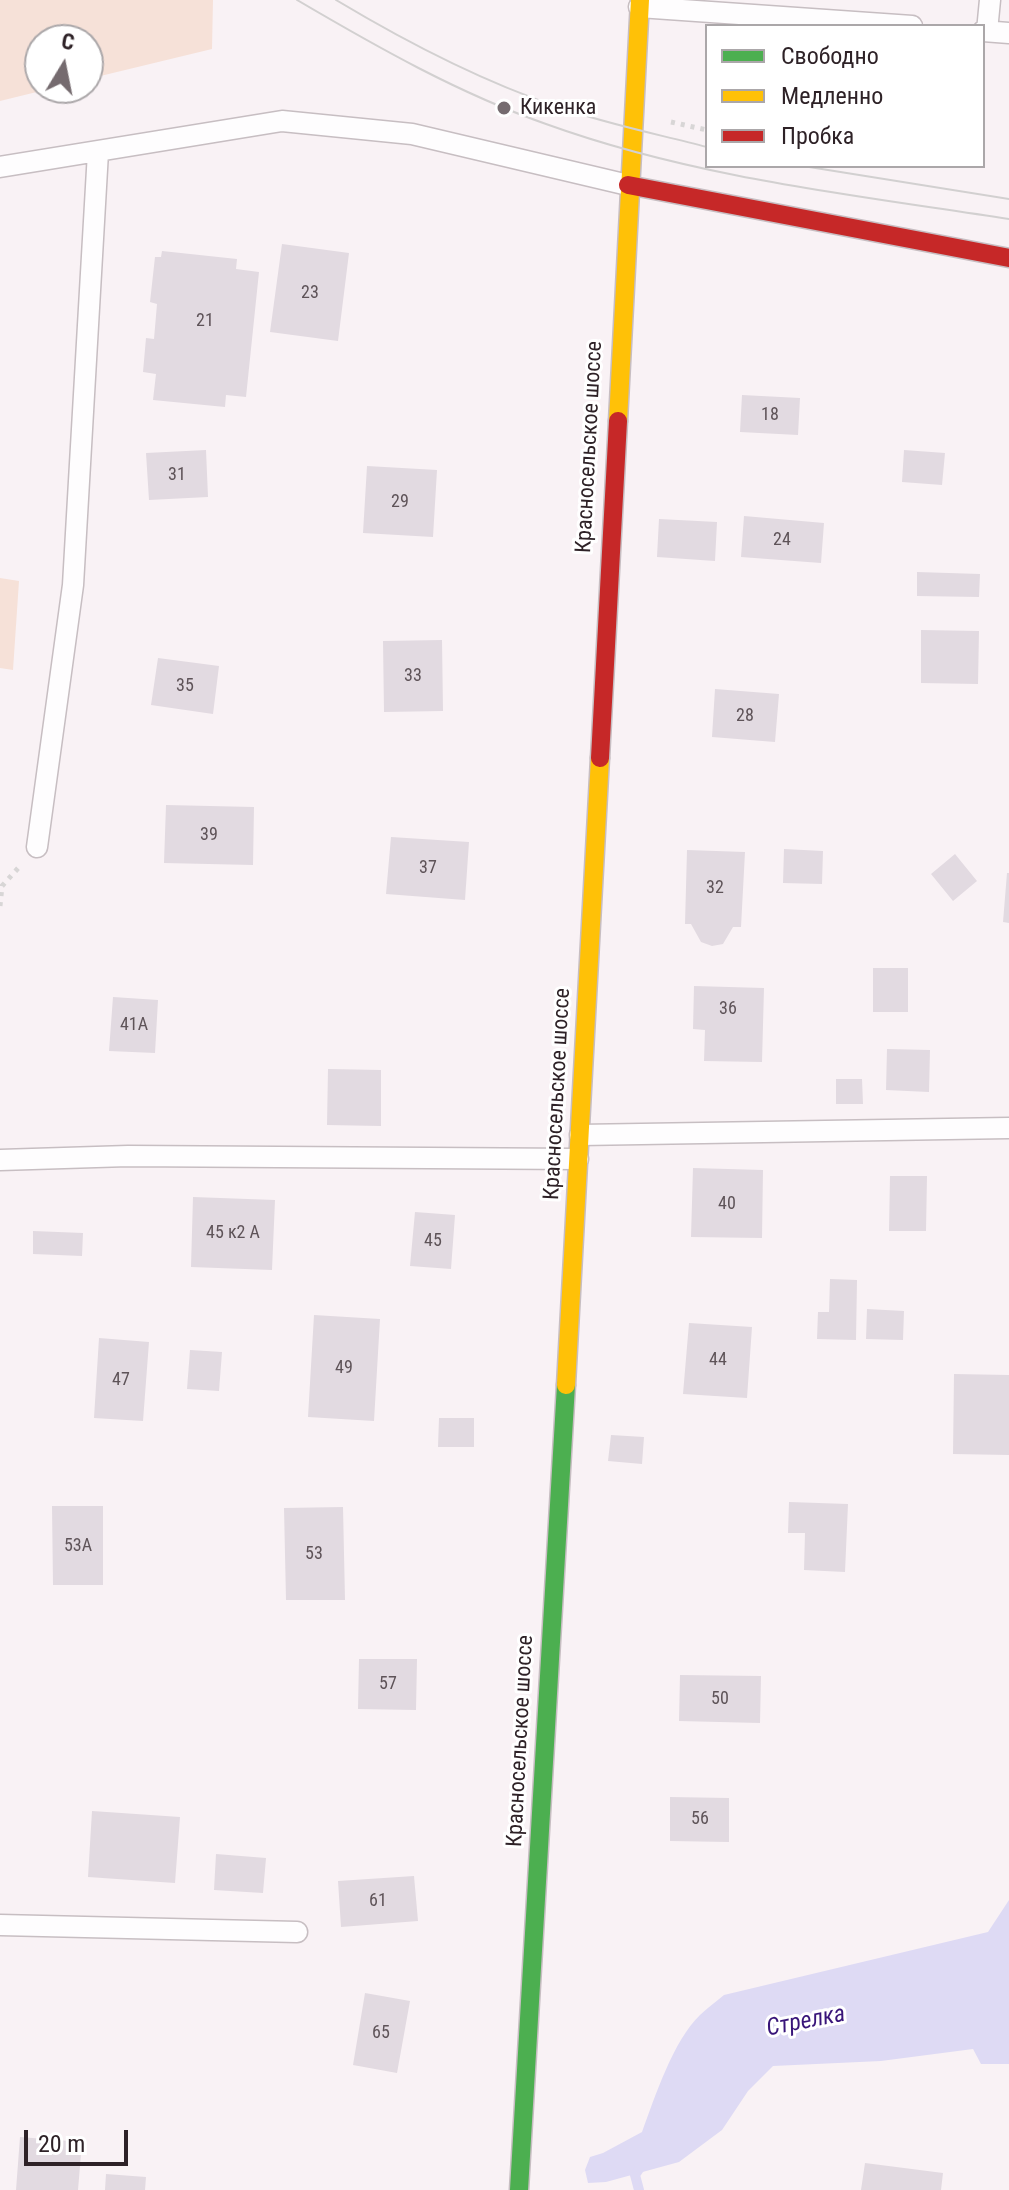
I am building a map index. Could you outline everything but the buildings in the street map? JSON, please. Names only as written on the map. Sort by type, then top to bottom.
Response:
[{"type":"main road","name":"Красносельское шоссе","points":[[519,2190],[580,1135],[640,4]]},
{"type":"main road","points":[[628,185],[1009,258]]},
{"type":"lane","points":[[990,0],[985,31],[1009,33]]},
{"type":"lane","points":[[640,4],[887,24]]},
{"type":"lane","points":[[0,167],[282,121],[412,134],[628,185]]},
{"type":"lane","points":[[37,847],[73,585],[98,152]]},
{"type":"lane","points":[[580,1135],[1009,1128]]},
{"type":"lane","points":[[0,1160],[128,1156],[578,1159]]},
{"type":"lane","points":[[0,1925],[297,1932]]},
{"type":"path","points":[[670,121],[705,130]]},
{"type":"path","points":[[0,906],[2,886],[37,847]]},
{"type":"shaded area","points":[[0,0],[213,0],[212,49],[104,75],[104,24],[24,24],[24,95],[0,101]]},
{"type":"shaded area","points":[[0,578],[19,581],[13,670],[0,668]]},
{"type":"water","points":[[1009,1900],[1009,2064],[981,2064],[973,2049],[881,2061],[773,2066],[748,2091],[722,2130],[679,2162],[606,2182],[588,2183],[585,2170],[590,2157],[642,2132],[681,2039],[700,2015],[724,1995],[988,1932]]},
{"type":"waterway","name":"Стрелка","points":[[639,2190],[635,2175],[641,2166]]},
{"type":"tram line","points":[[297,0],[450,84],[513,112],[602,143],[775,183],[1009,219]]},
{"type":"tram line","points":[[336,0],[444,60],[529,97],[595,119],[705,146]]},
{"type":"tram line","points":[[815,168],[1009,199]]},
{"type":"traffic: fast","points":[[519,2190],[566,1385]]},
{"type":"traffic: slow","points":[[618,421],[640,0]]},
{"type":"traffic: slow","points":[[566,1385],[600,758]]},
{"type":"traffic: jam","points":[[628,185],[1009,258]]},
{"type":"traffic: jam","points":[[600,758],[618,421]]},
{"type":"place","name":"Кикенка","points":[[504,108]]}]
